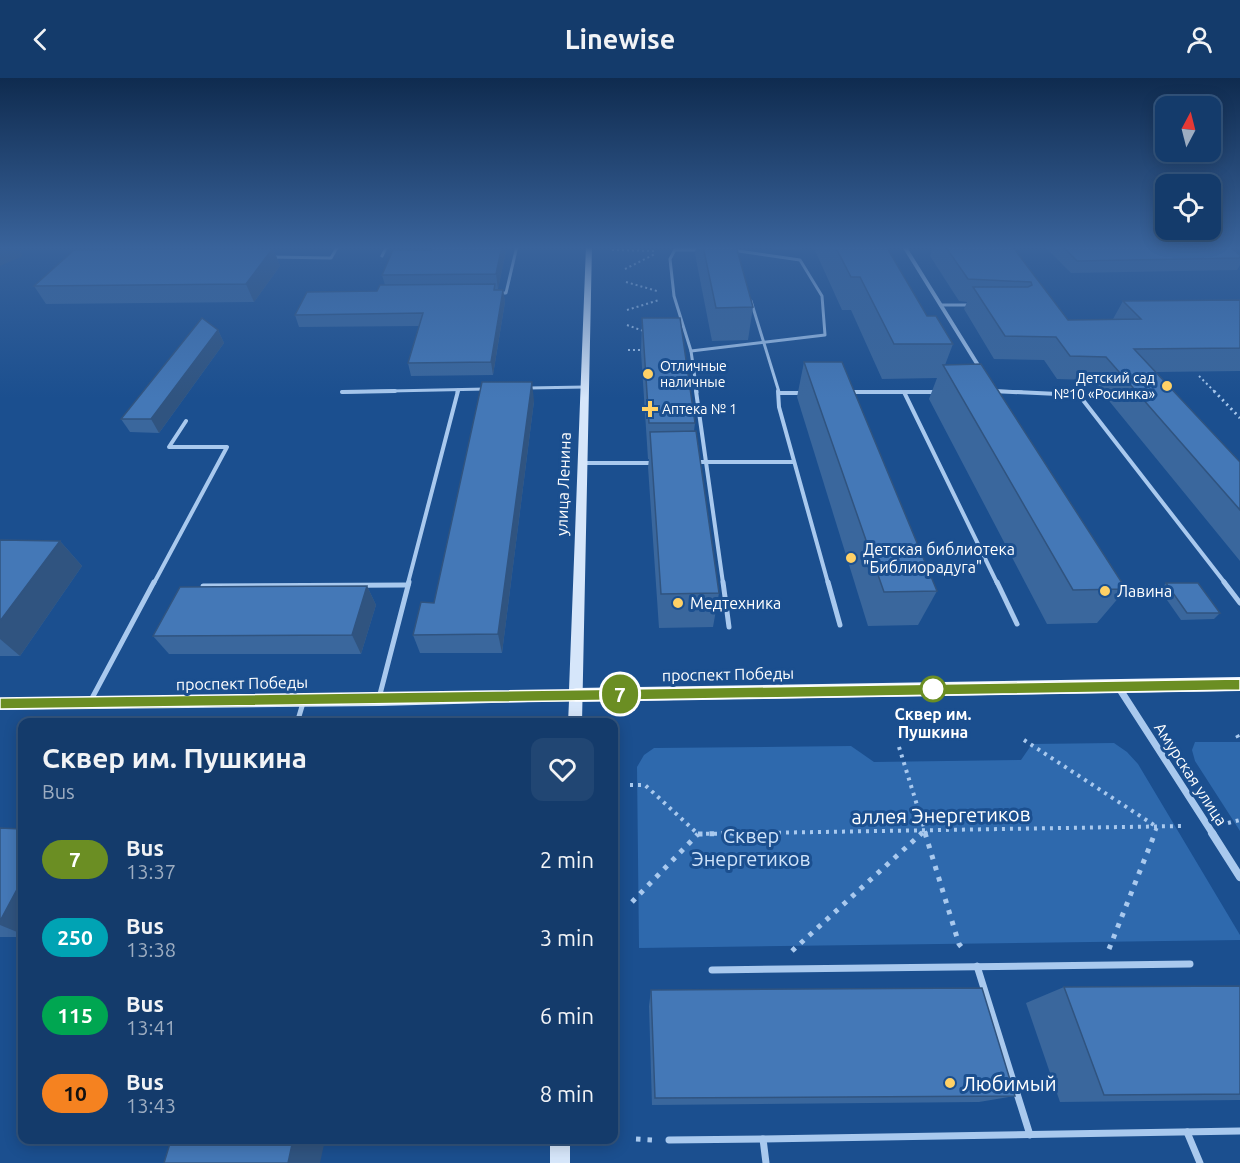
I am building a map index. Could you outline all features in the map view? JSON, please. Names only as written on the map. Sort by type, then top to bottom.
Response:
[{"type":"main road","name":"улица Ленина","points":[[575,718],[588,297]]},
{"type":"main road","name":"проспект Победы","points":[[0,704],[379,700],[1240,684]]},
{"type":"main road","points":[[560,1144],[560,1163]]},
{"type":"street","points":[[935,297],[982,372]]},
{"type":"street","points":[[988,382],[994,391]]},
{"type":"street","name":"Амурская улица","points":[[1118,686],[1240,877]]},
{"type":"lane","points":[[674,297],[691,351],[729,627]]},
{"type":"lane","points":[[749,297],[779,393],[779,407],[840,625]]},
{"type":"lane","points":[[691,351],[825,335],[822,297]]},
{"type":"lane","points":[[940,305],[974,306]]},
{"type":"lane","points":[[516,389],[585,387]]},
{"type":"lane","points":[[342,392],[493,389]]},
{"type":"lane","points":[[379,700],[458,390]]},
{"type":"lane","points":[[987,391],[1079,395],[1240,603]]},
{"type":"lane","points":[[904,392],[1017,624]]},
{"type":"lane","points":[[848,393],[937,392]]},
{"type":"lane","points":[[779,393],[813,393]]},
{"type":"lane","points":[[90,703],[227,447],[169,447],[186,421]]},
{"type":"lane","points":[[685,462],[794,462]]},
{"type":"lane","points":[[584,463],[664,463]]},
{"type":"lane","points":[[203,586],[408,585]]},
{"type":"lane","points":[[299,718],[304,701]]},
{"type":"lane","points":[[712,970],[1191,964]]},
{"type":"lane","points":[[977,966],[1030,1136]]},
{"type":"lane","points":[[669,1140],[1240,1131]]},
{"type":"lane","points":[[1187,1132],[1200,1163]]},
{"type":"lane","points":[[763,1139],[766,1163]]},
{"type":"path","points":[[627,310],[672,297]]},
{"type":"path","points":[[627,325],[648,334]]},
{"type":"path","points":[[628,350],[649,350]]},
{"type":"path","points":[[1199,376],[1240,418]]},
{"type":"path","points":[[1238,735],[1240,741]]},
{"type":"path","points":[[1024,740],[1157,827],[1102,965]]},
{"type":"path","points":[[899,747],[959,944],[977,966]]},
{"type":"path","points":[[630,786],[645,785],[698,834],[632,902]]},
{"type":"path","points":[[1228,823],[1240,820]]},
{"type":"path","name":"аллея Энергетиков","points":[[698,834],[1184,826]]},
{"type":"path","points":[[772,970],[925,831]]},
{"type":"green space","points":[[1195,742],[1240,742],[1240,831],[1195,761],[1192,750]]},
{"type":"green space","name":"Сквер Энергетиков","points":[[1114,743],[1138,764],[1240,935],[1240,940],[639,948],[637,767],[644,755],[654,748],[851,746],[874,762],[1021,760],[1032,744]]},
{"type":"building","points":[[305,297],[502,297],[491,362],[408,363],[423,313],[295,315]]},
{"type":"building","points":[[714,297],[750,297],[753,307],[716,308]]},
{"type":"building","points":[[870,297],[916,297],[927,316],[936,316],[953,344],[894,344]]},
{"type":"building","points":[[979,297],[1050,297],[1068,320],[1141,319],[1123,301],[1240,300],[1240,348],[1134,349],[1240,462],[1240,510],[1106,357],[1070,356],[1056,337],[1005,336]]},
{"type":"building","points":[[202,318],[218,330],[151,419],[121,419]]},
{"type":"building","points":[[642,318],[680,318],[695,423],[649,423]]},
{"type":"building","points":[[804,362],[842,362],[937,591],[884,592]]},
{"type":"building","points":[[981,364],[1126,589],[1073,590],[943,365]]},
{"type":"building","points":[[482,382],[532,382],[498,634],[413,635],[421,602],[434,603]]},
{"type":"building","points":[[696,431],[719,593],[661,594],[650,432]]},
{"type":"building","points":[[0,540],[60,541],[0,621]]},
{"type":"building","points":[[1166,583],[1198,583],[1220,613],[1187,613]]},
{"type":"building","points":[[367,586],[352,635],[153,636],[180,587]]},
{"type":"building","points":[[0,828],[18,829],[18,887],[0,921]]},
{"type":"building","points":[[1240,986],[1240,1094],[1104,1095],[1064,987]]},
{"type":"building","points":[[982,988],[1015,1096],[655,1098],[651,990]]},
{"type":"building","points":[[170,1144],[292,1144],[288,1163],[164,1163]]},
{"type":"bus line","name":"7","points":[[0,704],[379,700],[1240,684]]},
{"type":"place","name":"Отличные наличные","points":[[648,374]]},
{"type":"place","name":"Детский сад №10 «Росинка»","points":[[1167,386]]},
{"type":"place","name":"Аптека № 1","points":[[650,409]]},
{"type":"place","name":"Детская библиотека \"Библиорадуга\"","points":[[851,558]]},
{"type":"place","name":"Лавина","points":[[1105,591]]},
{"type":"place","name":"Медтехника","points":[[678,603]]},
{"type":"place","name":"Сквер им. Пушкина","points":[[933,689]]},
{"type":"place","name":"Любимый","points":[[950,1083]]}]
